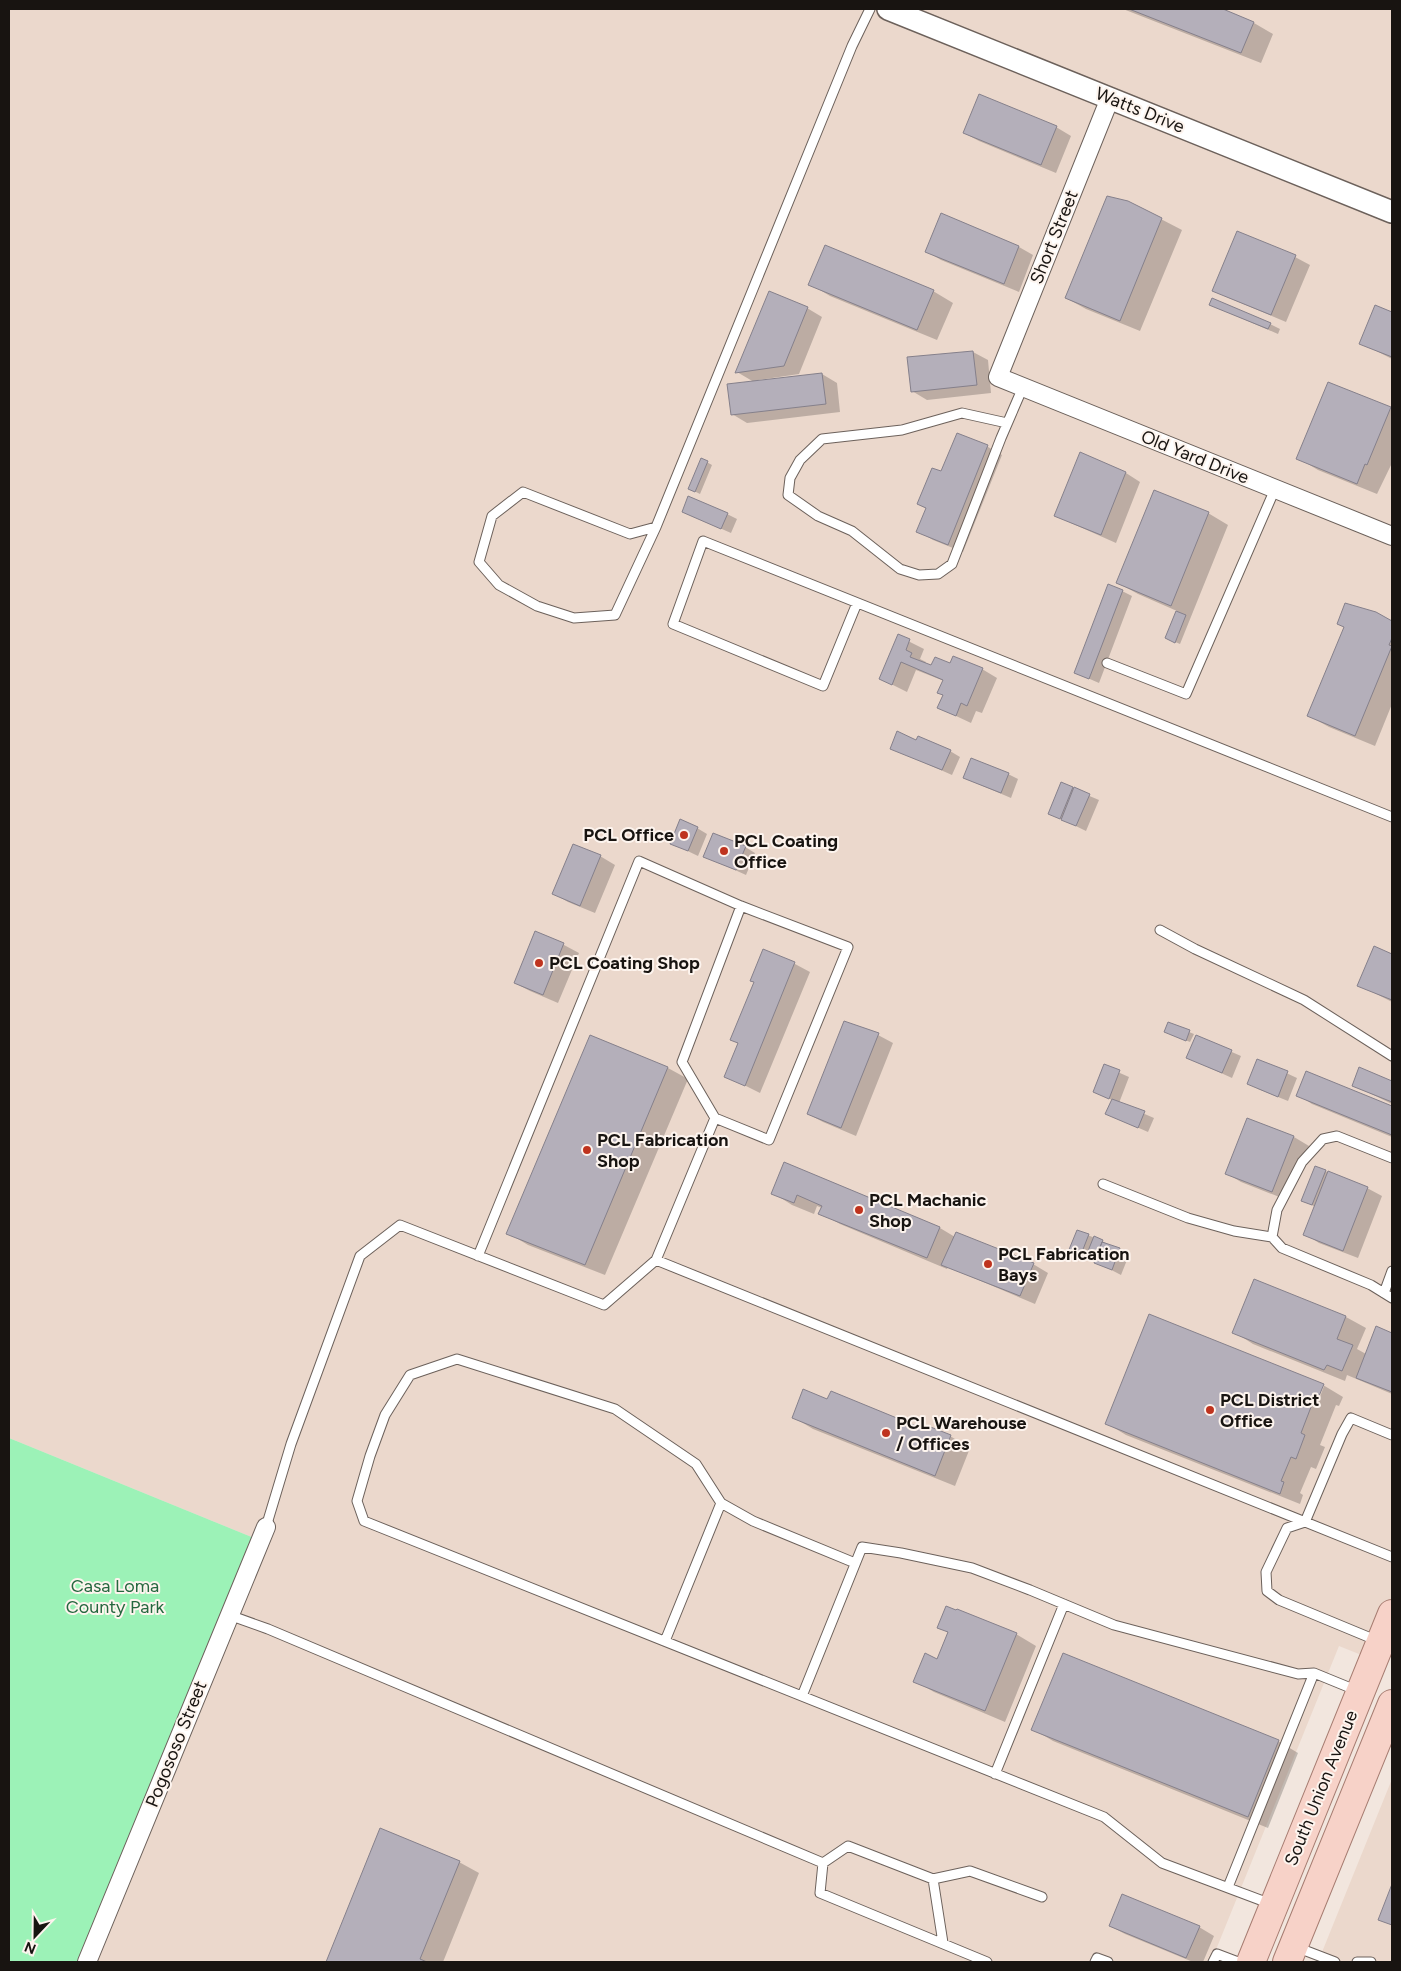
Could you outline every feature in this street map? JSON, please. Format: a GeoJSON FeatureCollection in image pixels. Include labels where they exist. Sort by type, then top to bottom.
{"type":"FeatureCollection","features":[{"type":"Feature","properties":{"kind":"main road","name":"South Union Avenue"},"geometry":{"type":"LineString","coordinates":[[1251,1962],[1361,1692],[1387,1653],[1392,1614]]}},
{"type":"Feature","properties":{"kind":"main road"},"geometry":{"type":"LineString","coordinates":[[1382,1740],[1369,1733],[1370,1720],[1387,1653]]}},
{"type":"Feature","properties":{"kind":"main road","name":"South Union Avenue"},"geometry":{"type":"LineString","coordinates":[[1291,1954],[1382,1740],[1392,1704]]}},
{"type":"Feature","properties":{"kind":"main road"},"geometry":{"type":"LineString","coordinates":[[1291,1954],[1294,1900],[1331,1802],[1334,1758]]}},
{"type":"Feature","properties":{"kind":"street","name":"Watts Drive"},"geometry":{"type":"LineString","coordinates":[[888,9],[1392,212]]}},
{"type":"Feature","properties":{"kind":"street","name":"Short Street"},"geometry":{"type":"LineString","coordinates":[[998,377],[1110,98]]}},
{"type":"Feature","properties":{"kind":"street","name":"Old Yard Drive"},"geometry":{"type":"LineString","coordinates":[[998,377],[1392,536]]}},
{"type":"Feature","properties":{"kind":"street","name":"Pogososo Street"},"geometry":{"type":"LineString","coordinates":[[87,1962],[266,1527]]}},
{"type":"Feature","properties":{"kind":"lane"},"geometry":{"type":"LineString","coordinates":[[656,527],[630,534],[523,492],[492,516],[479,562],[499,585],[536,606],[574,618],[615,615],[656,527],[849,55],[870,9]]}},
{"type":"Feature","properties":{"kind":"lane"},"geometry":{"type":"LineString","coordinates":[[1007,423],[962,414],[902,430],[822,439],[800,460],[790,478],[788,495],[818,516],[852,531],[900,569],[919,575],[938,574],[952,564],[1023,387]]}},
{"type":"Feature","properties":{"kind":"lane"},"geometry":{"type":"LineString","coordinates":[[1107,663],[1186,694],[1275,489]]}},
{"type":"Feature","properties":{"kind":"lane"},"geometry":{"type":"LineString","coordinates":[[857,603],[823,686],[673,624],[703,541],[1392,817]]}},
{"type":"Feature","properties":{"kind":"lane"},"geometry":{"type":"LineString","coordinates":[[478,1256],[639,861],[740,906],[848,947],[769,1140],[715,1118],[682,1062],[740,906]]}},
{"type":"Feature","properties":{"kind":"lane"},"geometry":{"type":"LineString","coordinates":[[1160,930],[1195,949],[1304,1000],[1392,1056]]}},
{"type":"Feature","properties":{"kind":"lane"},"geometry":{"type":"LineString","coordinates":[[266,1527],[291,1444],[360,1256],[400,1226],[604,1304],[656,1260],[715,1118]]}},
{"type":"Feature","properties":{"kind":"lane"},"geometry":{"type":"LineString","coordinates":[[1272,1237],[1277,1210],[1302,1162],[1323,1139],[1337,1136],[1392,1158]]}},
{"type":"Feature","properties":{"kind":"lane"},"geometry":{"type":"LineString","coordinates":[[1103,1184],[1188,1218],[1234,1230],[1272,1237],[1282,1248],[1371,1285],[1392,1298]]}},
{"type":"Feature","properties":{"kind":"lane"},"geometry":{"type":"LineString","coordinates":[[656,1260],[1392,1557]]}},
{"type":"Feature","properties":{"kind":"lane"},"geometry":{"type":"LineString","coordinates":[[1384,1293],[1392,1271]]}},
{"type":"Feature","properties":{"kind":"lane"},"geometry":{"type":"LineString","coordinates":[[855,1563],[753,1521],[722,1502],[696,1464],[616,1409],[457,1359],[410,1375],[385,1415],[370,1456],[357,1501],[364,1521],[1104,1817],[1162,1862],[1274,1905]]}},
{"type":"Feature","properties":{"kind":"lane"},"geometry":{"type":"LineString","coordinates":[[1387,1653],[1279,1600],[1267,1591],[1266,1572],[1287,1528],[1305,1522],[1342,1434],[1351,1418],[1392,1435]]}},
{"type":"Feature","properties":{"kind":"lane"},"geometry":{"type":"LineString","coordinates":[[665,1641],[722,1502]]}},
{"type":"Feature","properties":{"kind":"lane"},"geometry":{"type":"LineString","coordinates":[[802,1696],[862,1547],[972,1568],[1114,1625],[1298,1674],[1314,1674],[1361,1692]]}},
{"type":"Feature","properties":{"kind":"lane"},"geometry":{"type":"LineString","coordinates":[[995,1774],[1064,1604]]}},
{"type":"Feature","properties":{"kind":"lane"},"geometry":{"type":"LineString","coordinates":[[229,1614],[822,1863]]}},
{"type":"Feature","properties":{"kind":"lane"},"geometry":{"type":"LineString","coordinates":[[1228,1887],[1314,1674]]}},
{"type":"Feature","properties":{"kind":"lane"},"geometry":{"type":"LineString","coordinates":[[822,1863],[848,1846],[933,1879],[970,1871],[1042,1898]]}},
{"type":"Feature","properties":{"kind":"lane"},"geometry":{"type":"LineString","coordinates":[[822,1863],[820,1893],[987,1962]]}},
{"type":"Feature","properties":{"kind":"lane"},"geometry":{"type":"LineString","coordinates":[[933,1879],[943,1943]]}},
{"type":"Feature","properties":{"kind":"lane"},"geometry":{"type":"LineString","coordinates":[[1213,1962],[1216,1954],[1238,1962]]}},
{"type":"Feature","properties":{"kind":"lane"},"geometry":{"type":"LineString","coordinates":[[1291,1954],[1335,1962]]}},
{"type":"Feature","properties":{"kind":"lane"},"geometry":{"type":"LineString","coordinates":[[1095,1962],[1097,1958],[1108,1962]]}},
{"type":"Feature","properties":{"kind":"lane"},"geometry":{"type":"LineString","coordinates":[[1357,1962],[1371,1962]]}},
{"type":"Feature","properties":{"kind":"shaded area"},"geometry":{"type":"Polygon","coordinates":[[[9,9],[1392,9],[1392,1615],[1374,1660],[1339,1646],[1211,1962],[83,1962],[254,1538],[9,1438],[9,9]]]}},
{"type":"Feature","properties":{"kind":"shaded area"},"geometry":{"type":"Polygon","coordinates":[[[1392,1779],[1392,1962],[1318,1962],[1392,1779]]]}},
{"type":"Feature","properties":{"kind":"green space","name":"Casa Loma County Park"},"geometry":{"type":"Polygon","coordinates":[[[9,1438],[254,1538],[83,1962],[9,1962],[9,1438]]]}},
{"type":"Feature","properties":{"kind":"building"},"geometry":{"type":"Polygon","coordinates":[[[1129,9],[1223,9],[1254,22],[1241,53],[1129,9]]]}},
{"type":"Feature","properties":{"kind":"building"},"geometry":{"type":"Polygon","coordinates":[[[979,94],[1057,126],[1041,165],[963,133],[979,94]]]}},
{"type":"Feature","properties":{"kind":"building"},"geometry":{"type":"Polygon","coordinates":[[[1107,196],[1128,201],[1162,218],[1120,321],[1065,298],[1107,196]]]}},
{"type":"Feature","properties":{"kind":"building"},"geometry":{"type":"Polygon","coordinates":[[[941,213],[1019,246],[1004,284],[925,252],[941,213]]]}},
{"type":"Feature","properties":{"kind":"building"},"geometry":{"type":"Polygon","coordinates":[[[1237,231],[1296,255],[1271,315],[1212,291],[1237,231]]]}},
{"type":"Feature","properties":{"kind":"building"},"geometry":{"type":"Polygon","coordinates":[[[825,245],[934,290],[917,330],[808,285],[825,245]]]}},
{"type":"Feature","properties":{"kind":"building"},"geometry":{"type":"Polygon","coordinates":[[[769,291],[808,307],[784,366],[735,373],[769,291]]]}},
{"type":"Feature","properties":{"kind":"building"},"geometry":{"type":"Polygon","coordinates":[[[1212,298],[1271,323],[1268,329],[1209,305],[1212,298]]]}},
{"type":"Feature","properties":{"kind":"building"},"geometry":{"type":"Polygon","coordinates":[[[1375,305],[1392,312],[1392,357],[1359,344],[1375,305]]]}},
{"type":"Feature","properties":{"kind":"building"},"geometry":{"type":"Polygon","coordinates":[[[973,351],[977,385],[911,392],[907,357],[973,351]]]}},
{"type":"Feature","properties":{"kind":"building"},"geometry":{"type":"Polygon","coordinates":[[[822,373],[826,404],[731,415],[727,384],[822,373]]]}},
{"type":"Feature","properties":{"kind":"building"},"geometry":{"type":"Polygon","coordinates":[[[1328,382],[1391,407],[1357,484],[1296,459],[1328,382]]]}},
{"type":"Feature","properties":{"kind":"building"},"geometry":{"type":"Polygon","coordinates":[[[957,433],[988,445],[948,545],[916,532],[926,508],[917,504],[932,468],[941,471],[957,433]]]}},
{"type":"Feature","properties":{"kind":"building"},"geometry":{"type":"Polygon","coordinates":[[[1080,452],[1126,472],[1101,535],[1054,516],[1080,452]]]}},
{"type":"Feature","properties":{"kind":"building"},"geometry":{"type":"Polygon","coordinates":[[[701,458],[708,461],[695,492],[688,489],[701,458]]]}},
{"type":"Feature","properties":{"kind":"building"},"geometry":{"type":"Polygon","coordinates":[[[1154,490],[1209,512],[1171,606],[1116,583],[1154,490]]]}},
{"type":"Feature","properties":{"kind":"building"},"geometry":{"type":"Polygon","coordinates":[[[688,496],[728,513],[721,529],[682,512],[688,496]]]}},
{"type":"Feature","properties":{"kind":"building"},"geometry":{"type":"Polygon","coordinates":[[[1108,584],[1123,590],[1089,679],[1074,673],[1108,584]]]}},
{"type":"Feature","properties":{"kind":"building"},"geometry":{"type":"Polygon","coordinates":[[[1345,603],[1376,612],[1392,621],[1392,638],[1389,645],[1392,646],[1355,736],[1307,716],[1344,627],[1337,624],[1345,603]]]}},
{"type":"Feature","properties":{"kind":"building"},"geometry":{"type":"Polygon","coordinates":[[[1176,611],[1186,615],[1175,643],[1165,638],[1176,611]]]}},
{"type":"Feature","properties":{"kind":"building"},"geometry":{"type":"Polygon","coordinates":[[[898,634],[910,639],[906,650],[912,653],[910,657],[931,665],[935,657],[950,663],[953,656],[983,668],[967,706],[961,703],[956,716],[937,708],[943,695],[937,693],[943,680],[901,662],[892,685],[879,679],[898,634]]]}},
{"type":"Feature","properties":{"kind":"building"},"geometry":{"type":"Polygon","coordinates":[[[897,731],[916,740],[918,736],[951,750],[942,770],[890,749],[897,731]]]}},
{"type":"Feature","properties":{"kind":"building"},"geometry":{"type":"Polygon","coordinates":[[[971,758],[1009,773],[1001,793],[963,778],[971,758]]]}},
{"type":"Feature","properties":{"kind":"building"},"geometry":{"type":"Polygon","coordinates":[[[1061,782],[1073,787],[1060,819],[1048,814],[1061,782]]]}},
{"type":"Feature","properties":{"kind":"building"},"geometry":{"type":"Polygon","coordinates":[[[1074,787],[1090,794],[1076,826],[1061,820],[1074,787]]]}},
{"type":"Feature","properties":{"kind":"building","name":"PCL Office"},"geometry":{"type":"Polygon","coordinates":[[[680,819],[698,827],[688,851],[670,844],[680,819]]]}},
{"type":"Feature","properties":{"kind":"building","name":"PCL Coating Office"},"geometry":{"type":"Polygon","coordinates":[[[713,833],[746,846],[736,870],[703,857],[713,833]]]}},
{"type":"Feature","properties":{"kind":"building","name":"PCL Coating Shop"},"geometry":{"type":"Polygon","coordinates":[[[573,844],[601,855],[580,906],[552,894],[573,844]]]}},
{"type":"Feature","properties":{"kind":"building","name":"PCL Coating Shop"},"geometry":{"type":"Polygon","coordinates":[[[535,931],[564,943],[543,995],[514,983],[535,931]]]}},
{"type":"Feature","properties":{"kind":"building"},"geometry":{"type":"Polygon","coordinates":[[[1374,946],[1392,954],[1392,1000],[1357,986],[1374,946]]]}},
{"type":"Feature","properties":{"kind":"building","name":"PCL Fabrication Shop"},"geometry":{"type":"Polygon","coordinates":[[[763,949],[795,962],[745,1086],[724,1077],[738,1043],[730,1040],[754,982],[750,981],[763,949]]]}},
{"type":"Feature","properties":{"kind":"building"},"geometry":{"type":"Polygon","coordinates":[[[844,1021],[879,1033],[841,1128],[807,1114],[844,1021]]]}},
{"type":"Feature","properties":{"kind":"building"},"geometry":{"type":"Polygon","coordinates":[[[1168,1022],[1190,1030],[1186,1041],[1164,1032],[1168,1022]]]}},
{"type":"Feature","properties":{"kind":"building","name":"PCL Fabrication Shop"},"geometry":{"type":"Polygon","coordinates":[[[590,1035],[668,1067],[585,1265],[506,1234],[590,1035]]]}},
{"type":"Feature","properties":{"kind":"building"},"geometry":{"type":"Polygon","coordinates":[[[1196,1035],[1232,1050],[1222,1073],[1186,1058],[1196,1035]]]}},
{"type":"Feature","properties":{"kind":"building"},"geometry":{"type":"Polygon","coordinates":[[[1257,1059],[1288,1071],[1278,1097],[1247,1084],[1257,1059]]]}},
{"type":"Feature","properties":{"kind":"building"},"geometry":{"type":"Polygon","coordinates":[[[1104,1064],[1120,1070],[1109,1099],[1093,1092],[1104,1064]]]}},
{"type":"Feature","properties":{"kind":"building"},"geometry":{"type":"Polygon","coordinates":[[[1359,1067],[1392,1081],[1392,1102],[1352,1086],[1359,1067]]]}},
{"type":"Feature","properties":{"kind":"building"},"geometry":{"type":"Polygon","coordinates":[[[1306,1071],[1392,1106],[1392,1135],[1296,1096],[1306,1071]]]}},
{"type":"Feature","properties":{"kind":"building"},"geometry":{"type":"Polygon","coordinates":[[[1112,1099],[1145,1111],[1138,1128],[1105,1114],[1112,1099]]]}},
{"type":"Feature","properties":{"kind":"building"},"geometry":{"type":"Polygon","coordinates":[[[1247,1118],[1294,1136],[1272,1192],[1225,1174],[1247,1118]]]}},
{"type":"Feature","properties":{"kind":"building","name":"PCL Machanic Shop"},"geometry":{"type":"Polygon","coordinates":[[[784,1162],[940,1227],[927,1258],[818,1214],[822,1206],[797,1195],[794,1203],[771,1194],[784,1162]]]}},
{"type":"Feature","properties":{"kind":"building"},"geometry":{"type":"Polygon","coordinates":[[[1315,1166],[1326,1170],[1312,1205],[1301,1201],[1315,1166]]]}},
{"type":"Feature","properties":{"kind":"building"},"geometry":{"type":"Polygon","coordinates":[[[1328,1171],[1368,1187],[1343,1251],[1303,1235],[1328,1171]]]}},
{"type":"Feature","properties":{"kind":"building"},"geometry":{"type":"Polygon","coordinates":[[[1077,1230],[1089,1234],[1080,1257],[1068,1252],[1077,1230]]]}},
{"type":"Feature","properties":{"kind":"building","name":"PCL Fabrication Bays"},"geometry":{"type":"Polygon","coordinates":[[[956,1232],[1034,1263],[1020,1296],[941,1265],[956,1232]]]}},
{"type":"Feature","properties":{"kind":"building"},"geometry":{"type":"Polygon","coordinates":[[[1094,1236],[1103,1240],[1095,1259],[1086,1256],[1094,1236]]]}},
{"type":"Feature","properties":{"kind":"building"},"geometry":{"type":"Polygon","coordinates":[[[1102,1242],[1120,1248],[1112,1270],[1094,1263],[1102,1242]]]}},
{"type":"Feature","properties":{"kind":"building"},"geometry":{"type":"Polygon","coordinates":[[[1254,1279],[1346,1316],[1337,1339],[1353,1345],[1342,1371],[1327,1365],[1324,1370],[1232,1333],[1254,1279]]]}},
{"type":"Feature","properties":{"kind":"building","name":"PCL District Office"},"geometry":{"type":"Polygon","coordinates":[[[1149,1314],[1324,1384],[1319,1396],[1316,1394],[1301,1433],[1305,1435],[1296,1459],[1291,1457],[1281,1481],[1284,1482],[1280,1494],[1105,1424],[1149,1314]]]}},
{"type":"Feature","properties":{"kind":"building"},"geometry":{"type":"Polygon","coordinates":[[[1376,1326],[1392,1333],[1392,1392],[1356,1378],[1376,1326]]]}},
{"type":"Feature","properties":{"kind":"building","name":"PCL Warehouse / Offices"},"geometry":{"type":"Polygon","coordinates":[[[803,1389],[827,1399],[831,1391],[926,1430],[928,1426],[951,1435],[935,1476],[792,1418],[803,1389]]]}},
{"type":"Feature","properties":{"kind":"building"},"geometry":{"type":"Polygon","coordinates":[[[946,1606],[1017,1633],[985,1711],[913,1682],[925,1653],[937,1659],[948,1632],[937,1628],[946,1606]]]}},
{"type":"Feature","properties":{"kind":"building"},"geometry":{"type":"Polygon","coordinates":[[[1063,1653],[1279,1740],[1248,1817],[1031,1730],[1063,1653]]]}},
{"type":"Feature","properties":{"kind":"building"},"geometry":{"type":"Polygon","coordinates":[[[380,1828],[460,1861],[420,1959],[427,1962],[326,1962],[380,1828]]]}},
{"type":"Feature","properties":{"kind":"building"},"geometry":{"type":"Polygon","coordinates":[[[1392,1884],[1392,1925],[1378,1920],[1392,1884]]]}},
{"type":"Feature","properties":{"kind":"building"},"geometry":{"type":"Polygon","coordinates":[[[1122,1894],[1200,1926],[1186,1958],[1109,1926],[1122,1894]]]}},
{"type":"Feature","properties":{"kind":"place","name":"PCL Office"},"geometry":{"type":"Point","coordinates":[684,835]}},
{"type":"Feature","properties":{"kind":"place","name":"PCL Coating Office"},"geometry":{"type":"Point","coordinates":[724,851]}},
{"type":"Feature","properties":{"kind":"place","name":"PCL Coating Shop"},"geometry":{"type":"Point","coordinates":[539,963]}},
{"type":"Feature","properties":{"kind":"place","name":"PCL Fabrication Shop"},"geometry":{"type":"Point","coordinates":[587,1150]}},
{"type":"Feature","properties":{"kind":"place","name":"PCL Machanic Shop"},"geometry":{"type":"Point","coordinates":[859,1210]}},
{"type":"Feature","properties":{"kind":"place","name":"PCL Fabrication Bays"},"geometry":{"type":"Point","coordinates":[988,1264]}},
{"type":"Feature","properties":{"kind":"place","name":"PCL District Office"},"geometry":{"type":"Point","coordinates":[1210,1410]}},
{"type":"Feature","properties":{"kind":"place","name":"PCL Warehouse / Offices"},"geometry":{"type":"Point","coordinates":[886,1433]}}]}
